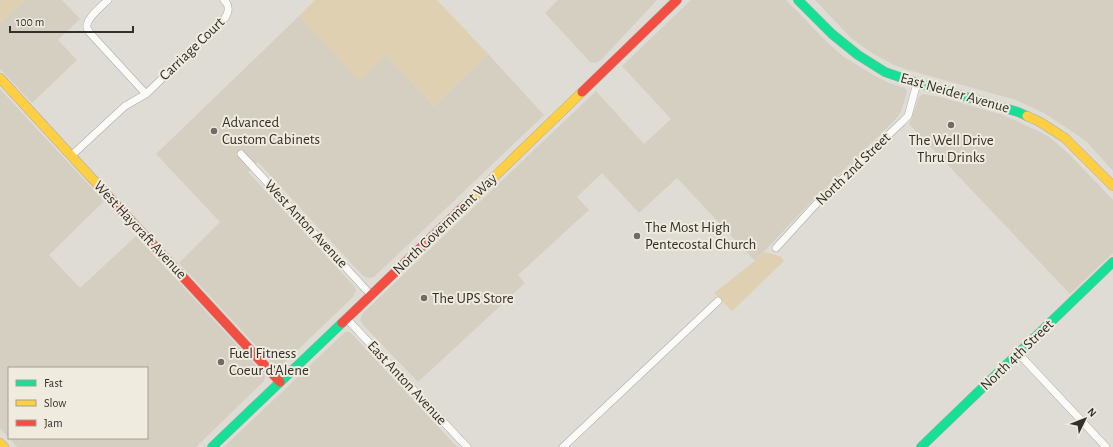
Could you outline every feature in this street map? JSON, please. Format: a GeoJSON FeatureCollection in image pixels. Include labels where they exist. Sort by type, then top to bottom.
{"type":"FeatureCollection","features":[{"type":"Feature","properties":{"kind":"main road","name":"North Government Way"},"geometry":{"type":"LineString","coordinates":[[212,447],[677,0]]}},
{"type":"Feature","properties":{"kind":"main road","name":"East Neider Avenue"},"geometry":{"type":"LineString","coordinates":[[798,0],[832,34],[858,55],[885,72],[917,83],[1018,112],[1040,122],[1065,138],[1113,186]]}},
{"type":"Feature","properties":{"kind":"main road","name":"West Haycraft Avenue"},"geometry":{"type":"LineString","coordinates":[[0,78],[130,221],[280,382]]}},
{"type":"Feature","properties":{"kind":"main road","name":"North 4th Street"},"geometry":{"type":"LineString","coordinates":[[921,447],[1113,262]]}},
{"type":"Feature","properties":{"kind":"main road"},"geometry":{"type":"LineString","coordinates":[[0,443],[4,447]]}},
{"type":"Feature","properties":{"kind":"street","name":"Carriage Court"},"geometry":{"type":"LineString","coordinates":[[108,0],[87,23],[87,28],[90,34],[146,94]]}},
{"type":"Feature","properties":{"kind":"street","name":"Carriage Court"},"geometry":{"type":"LineString","coordinates":[[71,156],[125,106],[146,94],[225,18],[228,12],[228,7],[224,0]]}},
{"type":"Feature","properties":{"kind":"street","name":"North 2nd Street"},"geometry":{"type":"LineString","coordinates":[[776,248],[818,202],[908,116],[917,83]]}},
{"type":"Feature","properties":{"kind":"street","name":"West Anton Avenue"},"geometry":{"type":"LineString","coordinates":[[241,154],[371,295]]}},
{"type":"Feature","properties":{"kind":"street"},"geometry":{"type":"LineString","coordinates":[[563,447],[718,301]]}},
{"type":"Feature","properties":{"kind":"street","name":"East Anton Avenue"},"geometry":{"type":"LineString","coordinates":[[346,318],[467,447]]}},
{"type":"Feature","properties":{"kind":"street"},"geometry":{"type":"LineString","coordinates":[[1019,354],[1106,447]]}},
{"type":"Feature","properties":{"kind":"shaded area"},"geometry":{"type":"Polygon","coordinates":[[[0,0],[25,0],[0,23],[0,0]]]}},
{"type":"Feature","properties":{"kind":"shaded area"},"geometry":{"type":"Polygon","coordinates":[[[25,0],[62,0],[80,19],[58,40],[77,60],[32,103],[0,69],[0,23],[25,0]]]}},
{"type":"Feature","properties":{"kind":"shaded area"},"geometry":{"type":"Polygon","coordinates":[[[315,0],[437,0],[488,54],[434,106],[386,55],[359,81],[299,16],[315,0]]]}},
{"type":"Feature","properties":{"kind":"shaded area"},"geometry":{"type":"Polygon","coordinates":[[[558,0],[657,0],[602,59],[594,63],[590,62],[545,13],[558,0]]]}},
{"type":"Feature","properties":{"kind":"shaded area"},"geometry":{"type":"Polygon","coordinates":[[[691,0],[786,0],[829,44],[844,57],[875,76],[889,83],[905,88],[907,92],[901,112],[894,121],[814,199],[755,261],[677,178],[639,213],[602,173],[577,197],[589,210],[518,275],[525,283],[418,382],[363,325],[360,320],[363,313],[596,91],[644,144],[671,119],[622,66],[691,0]]]}},
{"type":"Feature","properties":{"kind":"shaded area"},"geometry":{"type":"Polygon","coordinates":[[[815,0],[1113,0],[1113,171],[1086,141],[1044,113],[1016,100],[908,70],[892,64],[872,53],[851,38],[815,0]]]}},
{"type":"Feature","properties":{"kind":"shaded area"},"geometry":{"type":"Polygon","coordinates":[[[299,16],[359,80],[386,55],[434,106],[488,54],[544,115],[374,277],[370,278],[361,274],[258,162],[248,172],[355,287],[356,290],[353,297],[283,364],[278,367],[273,364],[179,263],[220,222],[156,154],[299,16]]]}},
{"type":"Feature","properties":{"kind":"shaded area"},"geometry":{"type":"Polygon","coordinates":[[[0,89],[104,201],[49,255],[80,288],[136,236],[265,376],[264,381],[196,447],[17,447],[10,439],[148,439],[148,367],[8,367],[8,437],[0,428],[0,89]]]}},
{"type":"Feature","properties":{"kind":"shaded area"},"geometry":{"type":"Polygon","coordinates":[[[923,94],[940,97],[1003,115],[1048,136],[1069,154],[1113,200],[1113,253],[1070,294],[909,124],[919,97],[923,94]]]}},
{"type":"Feature","properties":{"kind":"shaded area"},"geometry":{"type":"Polygon","coordinates":[[[764,252],[780,256],[784,261],[732,311],[714,293],[755,261],[764,252]]]}},
{"type":"Feature","properties":{"kind":"shaded area"},"geometry":{"type":"Polygon","coordinates":[[[345,332],[352,334],[457,447],[224,447],[345,332]]]}},
{"type":"Feature","properties":{"kind":"traffic: fast"},"geometry":{"type":"LineString","coordinates":[[798,0],[832,34],[858,55],[885,72],[1027,116]]}},
{"type":"Feature","properties":{"kind":"traffic: fast"},"geometry":{"type":"LineString","coordinates":[[921,447],[1113,262]]}},
{"type":"Feature","properties":{"kind":"traffic: fast"},"geometry":{"type":"LineString","coordinates":[[212,447],[342,323]]}},
{"type":"Feature","properties":{"kind":"traffic: slow"},"geometry":{"type":"LineString","coordinates":[[0,78],[110,198]]}},
{"type":"Feature","properties":{"kind":"traffic: slow"},"geometry":{"type":"LineString","coordinates":[[463,207],[582,92]]}},
{"type":"Feature","properties":{"kind":"traffic: slow"},"geometry":{"type":"LineString","coordinates":[[1027,116],[1040,122],[1065,138],[1113,186]]}},
{"type":"Feature","properties":{"kind":"traffic: slow"},"geometry":{"type":"LineString","coordinates":[[0,443],[4,447]]}},
{"type":"Feature","properties":{"kind":"traffic: jam"},"geometry":{"type":"LineString","coordinates":[[582,92],[677,0]]}},
{"type":"Feature","properties":{"kind":"traffic: jam"},"geometry":{"type":"LineString","coordinates":[[110,198],[280,382]]}},
{"type":"Feature","properties":{"kind":"traffic: jam"},"geometry":{"type":"LineString","coordinates":[[342,323],[463,207]]}},
{"type":"Feature","properties":{"kind":"place","name":"The Well Drive Thru Drinks"},"geometry":{"type":"Point","coordinates":[951,125]}},
{"type":"Feature","properties":{"kind":"place","name":"Advanced Custom Cabinets"},"geometry":{"type":"Point","coordinates":[214,131]}},
{"type":"Feature","properties":{"kind":"place","name":"The Most High Pentecostal Church"},"geometry":{"type":"Point","coordinates":[637,236]}},
{"type":"Feature","properties":{"kind":"place","name":"The UPS Store"},"geometry":{"type":"Point","coordinates":[424,298]}},
{"type":"Feature","properties":{"kind":"place","name":"Fuel Fitness Coeur d'Alene"},"geometry":{"type":"Point","coordinates":[221,362]}}]}
